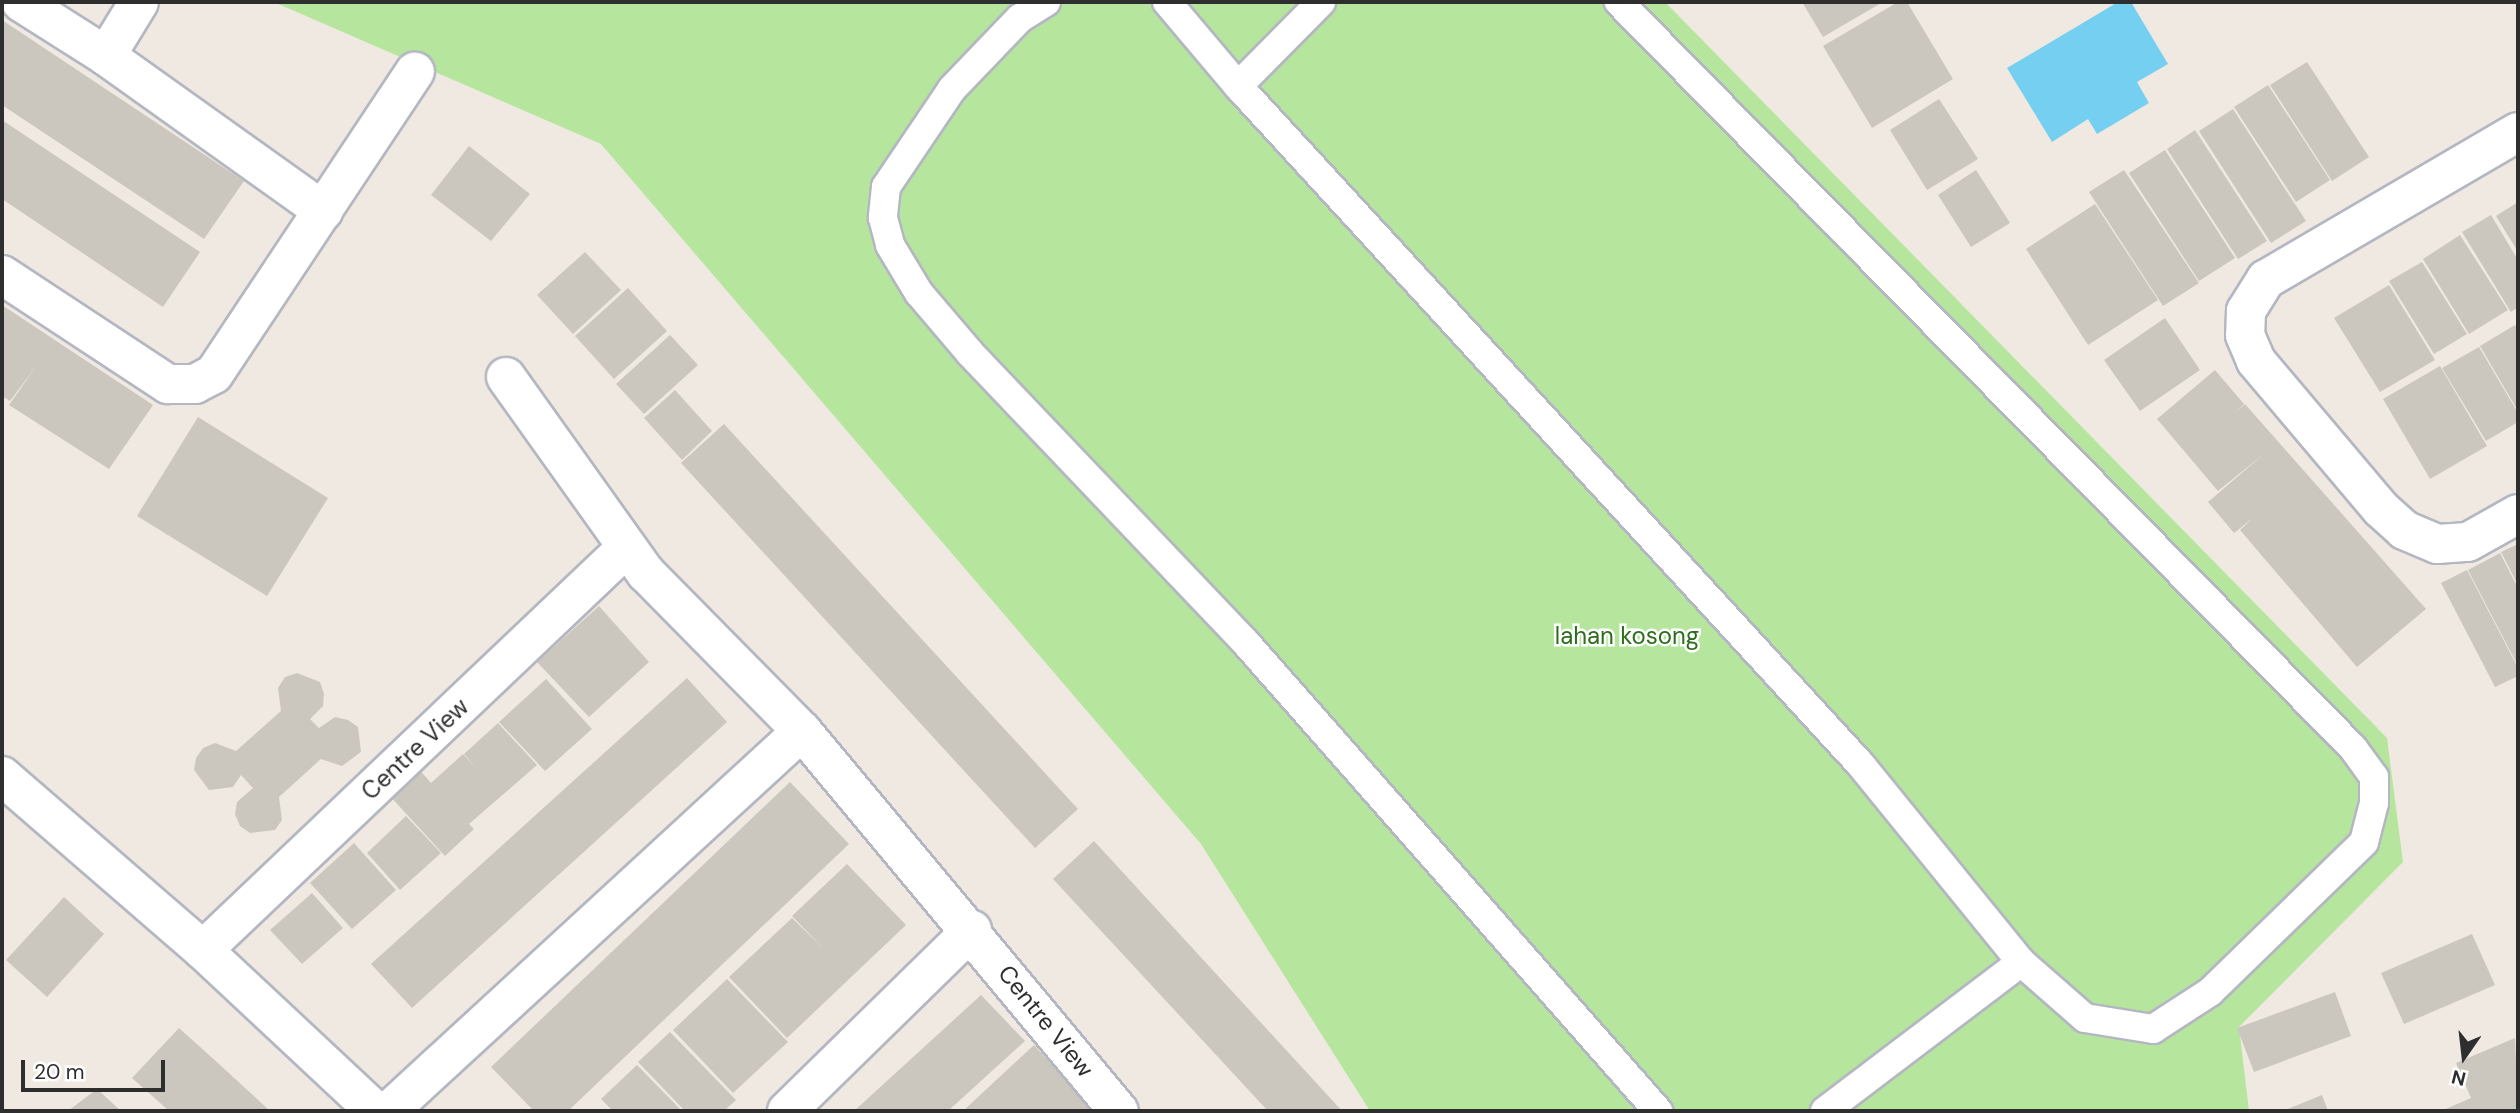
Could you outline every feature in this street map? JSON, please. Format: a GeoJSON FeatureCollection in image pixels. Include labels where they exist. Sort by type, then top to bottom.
{"type":"FeatureCollection","features":[{"type":"Feature","properties":{"kind":"street"},"geometry":{"type":"LineString","coordinates":[[21,2],[106,55],[323,211]]}},
{"type":"Feature","properties":{"kind":"street"},"geometry":{"type":"LineString","coordinates":[[106,55],[139,2]]}},
{"type":"Feature","properties":{"kind":"street"},"geometry":{"type":"LineString","coordinates":[[2,275],[168,384],[195,384],[214,374],[415,72]]}},
{"type":"Feature","properties":{"kind":"street"},"geometry":{"type":"LineString","coordinates":[[2518,132],[2266,279],[2246,311],[2245,335],[2256,361],[2381,509],[2404,530],[2437,544],[2468,542],[2518,514]]}},
{"type":"Feature","properties":{"kind":"street","name":"Centre View"},"geometry":{"type":"LineString","coordinates":[[506,377],[626,548],[802,731],[972,930],[1119,1111]]}},
{"type":"Feature","properties":{"kind":"street","name":"Centre View"},"geometry":{"type":"LineString","coordinates":[[203,950],[626,548]]}},
{"type":"Feature","properties":{"kind":"street"},"geometry":{"type":"LineString","coordinates":[[389,1111],[802,731]]}},
{"type":"Feature","properties":{"kind":"street"},"geometry":{"type":"LineString","coordinates":[[2,775],[203,950],[375,1111]]}},
{"type":"Feature","properties":{"kind":"street"},"geometry":{"type":"LineString","coordinates":[[787,1111],[972,930]]}},
{"type":"Feature","properties":{"kind":"lane"},"geometry":{"type":"LineString","coordinates":[[1046,2],[1020,18],[952,89],[886,187],[883,218],[890,245],[919,293],[970,353],[1246,643],[1658,1111]]}},
{"type":"Feature","properties":{"kind":"lane"},"geometry":{"type":"LineString","coordinates":[[1167,2],[1238,86],[1861,765],[2021,962],[2085,1018],[2153,1029],[2210,992],[2364,842],[2374,803],[2374,777],[2353,748],[1619,2]]}},
{"type":"Feature","properties":{"kind":"lane"},"geometry":{"type":"LineString","coordinates":[[1238,86],[1321,2]]}},
{"type":"Feature","properties":{"kind":"lane"},"geometry":{"type":"LineString","coordinates":[[1825,1111],[2021,962]]}},
{"type":"Feature","properties":{"kind":"green space","name":"lahan kosong"},"geometry":{"type":"Polygon","coordinates":[[[1665,2],[2387,738],[2403,862],[2239,1027],[2249,1111],[1370,1111],[1201,844],[601,144],[276,3],[1665,2]]]}},
{"type":"Feature","properties":{"kind":"water"},"geometry":{"type":"Polygon","coordinates":[[[2118,2],[2131,2],[2168,64],[2137,82],[2149,103],[2097,134],[2088,119],[2052,142],[2007,68],[2118,2]]]}},
{"type":"Feature","properties":{"kind":"building"},"geometry":{"type":"Polygon","coordinates":[[[1802,2],[1883,2],[1823,37],[1802,2]]]}},
{"type":"Feature","properties":{"kind":"building"},"geometry":{"type":"Polygon","coordinates":[[[1898,2],[1907,2],[1953,79],[1872,128],[1823,46],[1898,2]]]}},
{"type":"Feature","properties":{"kind":"building"},"geometry":{"type":"Polygon","coordinates":[[[2,20],[244,181],[204,239],[2,105],[2,20]]]}},
{"type":"Feature","properties":{"kind":"building"},"geometry":{"type":"Polygon","coordinates":[[[2307,62],[2369,157],[2332,181],[2270,85],[2307,62]]]}},
{"type":"Feature","properties":{"kind":"building"},"geometry":{"type":"Polygon","coordinates":[[[2268,85],[2330,180],[2296,202],[2234,107],[2268,85]]]}},
{"type":"Feature","properties":{"kind":"building"},"geometry":{"type":"Polygon","coordinates":[[[1939,99],[1978,159],[1927,190],[1890,130],[1939,99]]]}},
{"type":"Feature","properties":{"kind":"building"},"geometry":{"type":"Polygon","coordinates":[[[2233,109],[2306,221],[2271,243],[2199,131],[2233,109]]]}},
{"type":"Feature","properties":{"kind":"building"},"geometry":{"type":"Polygon","coordinates":[[[2,120],[200,252],[163,307],[2,199],[2,120]]]}},
{"type":"Feature","properties":{"kind":"building"},"geometry":{"type":"Polygon","coordinates":[[[2195,130],[2267,241],[2238,259],[2167,149],[2195,130]]]}},
{"type":"Feature","properties":{"kind":"building"},"geometry":{"type":"Polygon","coordinates":[[[469,146],[530,194],[491,241],[431,195],[469,146]]]}},
{"type":"Feature","properties":{"kind":"building"},"geometry":{"type":"Polygon","coordinates":[[[2165,150],[2235,258],[2199,281],[2129,173],[2165,150]]]}},
{"type":"Feature","properties":{"kind":"building"},"geometry":{"type":"Polygon","coordinates":[[[1976,170],[2010,223],[1971,247],[1938,195],[1976,170]]]}},
{"type":"Feature","properties":{"kind":"building"},"geometry":{"type":"Polygon","coordinates":[[[2124,170],[2199,283],[2163,306],[2089,192],[2124,170]]]}},
{"type":"Feature","properties":{"kind":"building"},"geometry":{"type":"Polygon","coordinates":[[[2518,202],[2518,252],[2496,216],[2518,202]]]}},
{"type":"Feature","properties":{"kind":"building"},"geometry":{"type":"Polygon","coordinates":[[[2095,204],[2158,300],[2088,345],[2026,249],[2095,204]]]}},
{"type":"Feature","properties":{"kind":"building"},"geometry":{"type":"Polygon","coordinates":[[[2491,215],[2518,260],[2518,307],[2511,312],[2462,232],[2491,215]]]}},
{"type":"Feature","properties":{"kind":"building"},"geometry":{"type":"Polygon","coordinates":[[[2460,235],[2508,310],[2469,334],[2423,259],[2460,235]]]}},
{"type":"Feature","properties":{"kind":"building"},"geometry":{"type":"Polygon","coordinates":[[[585,252],[621,290],[573,334],[537,295],[585,252]]]}},
{"type":"Feature","properties":{"kind":"building"},"geometry":{"type":"Polygon","coordinates":[[[2422,262],[2467,334],[2434,354],[2389,281],[2422,262]]]}},
{"type":"Feature","properties":{"kind":"building"},"geometry":{"type":"Polygon","coordinates":[[[2389,285],[2435,360],[2380,392],[2334,318],[2389,285]]]}},
{"type":"Feature","properties":{"kind":"building"},"geometry":{"type":"Polygon","coordinates":[[[628,288],[667,331],[614,379],[575,336],[628,288]]]}},
{"type":"Feature","properties":{"kind":"building"},"geometry":{"type":"Polygon","coordinates":[[[2,305],[153,405],[109,469],[9,405],[37,365],[10,401],[2,396],[2,305]]]}},
{"type":"Feature","properties":{"kind":"building"},"geometry":{"type":"Polygon","coordinates":[[[2165,318],[2200,370],[2140,411],[2104,360],[2165,318]]]}},
{"type":"Feature","properties":{"kind":"building"},"geometry":{"type":"Polygon","coordinates":[[[2515,325],[2518,330],[2518,411],[2480,346],[2515,325]]]}},
{"type":"Feature","properties":{"kind":"building"},"geometry":{"type":"Polygon","coordinates":[[[670,335],[698,365],[644,414],[616,384],[670,335]]]}},
{"type":"Feature","properties":{"kind":"building"},"geometry":{"type":"Polygon","coordinates":[[[2479,347],[2518,413],[2518,422],[2486,441],[2442,368],[2479,347]]]}},
{"type":"Feature","properties":{"kind":"building"},"geometry":{"type":"Polygon","coordinates":[[[2440,366],[2487,446],[2430,479],[2383,399],[2440,366]]]}},
{"type":"Feature","properties":{"kind":"building"},"geometry":{"type":"Polygon","coordinates":[[[2215,370],[2244,404],[2234,414],[2245,404],[2426,609],[2357,667],[2240,530],[2253,518],[2234,533],[2208,502],[2265,453],[2218,491],[2157,419],[2215,370]]]}},
{"type":"Feature","properties":{"kind":"building"},"geometry":{"type":"Polygon","coordinates":[[[675,390],[712,431],[682,460],[644,418],[675,390]]]}},
{"type":"Feature","properties":{"kind":"building"},"geometry":{"type":"Polygon","coordinates":[[[198,417],[328,498],[267,596],[137,516],[198,417]]]}},
{"type":"Feature","properties":{"kind":"building"},"geometry":{"type":"Polygon","coordinates":[[[724,424],[1078,809],[1035,848],[681,463],[724,424]]]}},
{"type":"Feature","properties":{"kind":"building"},"geometry":{"type":"Polygon","coordinates":[[[2518,544],[2518,585],[2501,552],[2518,544]]]}},
{"type":"Feature","properties":{"kind":"building"},"geometry":{"type":"Polygon","coordinates":[[[2500,553],[2518,588],[2518,666],[2468,570],[2500,553]]]}},
{"type":"Feature","properties":{"kind":"building"},"geometry":{"type":"Polygon","coordinates":[[[2467,570],[2518,668],[2518,676],[2495,687],[2441,583],[2467,570]]]}},
{"type":"Feature","properties":{"kind":"building"},"geometry":{"type":"Polygon","coordinates":[[[599,606],[649,662],[589,717],[537,662],[599,606]]]}},
{"type":"Feature","properties":{"kind":"building"},"geometry":{"type":"Polygon","coordinates":[[[297,673],[320,682],[324,694],[323,706],[310,719],[319,728],[335,717],[348,720],[358,727],[361,752],[342,766],[321,759],[279,797],[282,820],[275,830],[250,833],[240,826],[235,814],[237,802],[253,788],[241,775],[233,787],[209,790],[194,770],[196,758],[203,748],[215,743],[236,751],[281,711],[278,688],[285,677],[297,673]]]}},
{"type":"Feature","properties":{"kind":"building"},"geometry":{"type":"Polygon","coordinates":[[[687,678],[727,722],[412,1008],[371,964],[687,678]]]}},
{"type":"Feature","properties":{"kind":"building"},"geometry":{"type":"Polygon","coordinates":[[[546,679],[592,729],[545,771],[499,722],[546,679]]]}},
{"type":"Feature","properties":{"kind":"building"},"geometry":{"type":"Polygon","coordinates":[[[498,723],[537,765],[469,824],[474,829],[445,856],[388,794],[418,768],[431,783],[463,754],[477,769],[464,754],[498,723]]]}},
{"type":"Feature","properties":{"kind":"building"},"geometry":{"type":"Polygon","coordinates":[[[790,782],[849,844],[568,1111],[534,1111],[491,1067],[790,782]]]}},
{"type":"Feature","properties":{"kind":"building"},"geometry":{"type":"Polygon","coordinates":[[[406,816],[441,853],[400,890],[367,853],[406,816]]]}},
{"type":"Feature","properties":{"kind":"building"},"geometry":{"type":"Polygon","coordinates":[[[1094,841],[1342,1111],[1268,1111],[1053,879],[1094,841]]]}},
{"type":"Feature","properties":{"kind":"building"},"geometry":{"type":"Polygon","coordinates":[[[354,843],[396,890],[352,929],[310,883],[354,843]]]}},
{"type":"Feature","properties":{"kind":"building"},"geometry":{"type":"Polygon","coordinates":[[[847,864],[906,925],[787,1038],[729,977],[792,918],[823,948],[792,916],[847,864]]]}},
{"type":"Feature","properties":{"kind":"building"},"geometry":{"type":"Polygon","coordinates":[[[312,893],[343,928],[302,964],[270,930],[312,893]]]}},
{"type":"Feature","properties":{"kind":"building"},"geometry":{"type":"Polygon","coordinates":[[[64,897],[104,934],[47,997],[6,960],[64,897]]]}},
{"type":"Feature","properties":{"kind":"building"},"geometry":{"type":"Polygon","coordinates":[[[2472,934],[2495,985],[2404,1024],[2381,973],[2472,934]]]}},
{"type":"Feature","properties":{"kind":"building"},"geometry":{"type":"Polygon","coordinates":[[[727,979],[788,1042],[733,1093],[673,1030],[727,979]]]}},
{"type":"Feature","properties":{"kind":"building"},"geometry":{"type":"Polygon","coordinates":[[[2335,992],[2351,1036],[2254,1072],[2237,1028],[2335,992]]]}},
{"type":"Feature","properties":{"kind":"building"},"geometry":{"type":"Polygon","coordinates":[[[981,995],[1025,1041],[948,1111],[854,1111],[981,995]]]}},
{"type":"Feature","properties":{"kind":"building"},"geometry":{"type":"Polygon","coordinates":[[[179,1028],[270,1111],[169,1111],[132,1078],[179,1028]]]}},
{"type":"Feature","properties":{"kind":"building"},"geometry":{"type":"Polygon","coordinates":[[[670,1032],[736,1100],[724,1111],[685,1111],[638,1062],[670,1032]]]}},
{"type":"Feature","properties":{"kind":"building"},"geometry":{"type":"Polygon","coordinates":[[[2515,1038],[2518,1111],[2441,1111],[2471,1098],[2456,1063],[2515,1038]]]}},
{"type":"Feature","properties":{"kind":"building"},"geometry":{"type":"Polygon","coordinates":[[[1034,1045],[1091,1107],[1087,1111],[963,1111],[1034,1045]]]}},
{"type":"Feature","properties":{"kind":"building"},"geometry":{"type":"Polygon","coordinates":[[[637,1065],[682,1111],[613,1111],[601,1099],[637,1065]]]}},
{"type":"Feature","properties":{"kind":"building"},"geometry":{"type":"Polygon","coordinates":[[[97,1089],[121,1111],[68,1111],[97,1089]]]}},
{"type":"Feature","properties":{"kind":"building"},"geometry":{"type":"Polygon","coordinates":[[[2322,1095],[2328,1111],[2283,1111],[2322,1095]]]}}]}
